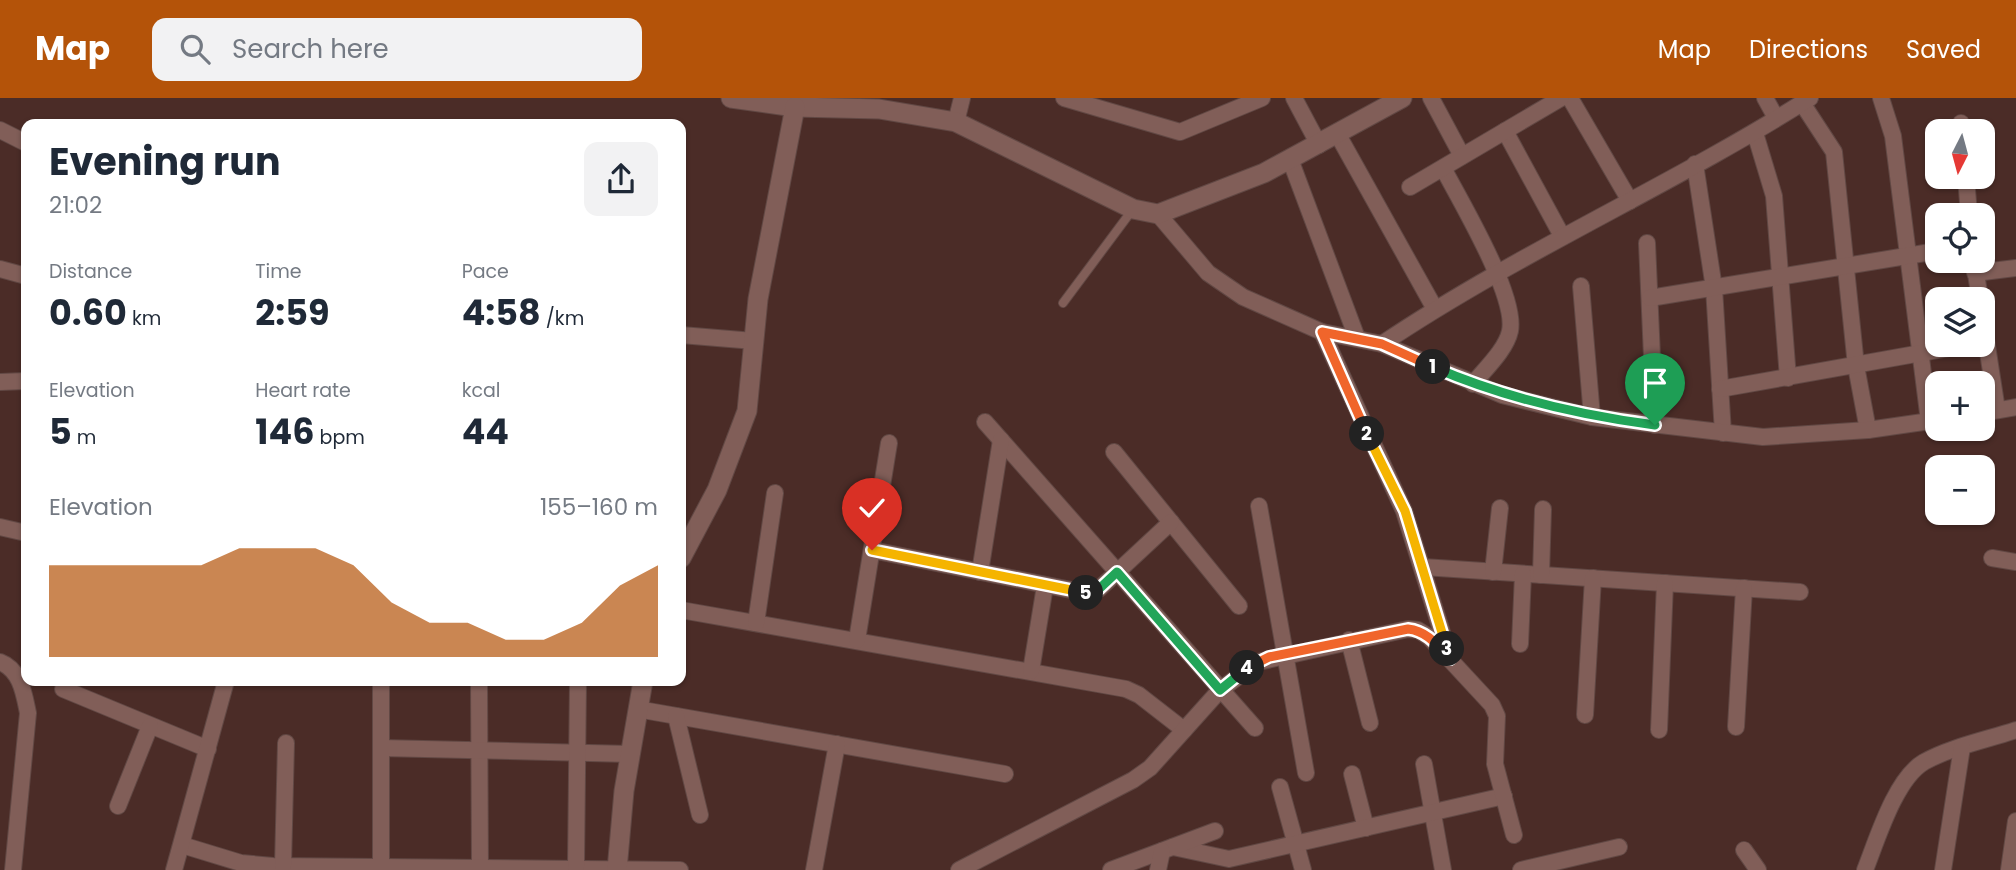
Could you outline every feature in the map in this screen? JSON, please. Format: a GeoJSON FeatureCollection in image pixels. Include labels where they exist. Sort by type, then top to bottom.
{"type":"FeatureCollection","features":[{"type":"Feature","properties":{"kind":"street"},"geometry":{"type":"LineString","coordinates":[[732,98],[795,107],[844,103],[956,122],[1133,209],[1158,214],[1264,173],[1402,98]]}},
{"type":"Feature","properties":{"kind":"street"},"geometry":{"type":"LineString","coordinates":[[956,122],[962,98]]}},
{"type":"Feature","properties":{"kind":"street"},"geometry":{"type":"LineString","coordinates":[[1064,98],[1180,132],[1262,98]]}},
{"type":"Feature","properties":{"kind":"street"},"geometry":{"type":"LineString","coordinates":[[1294,98],[1319,145]]}},
{"type":"Feature","properties":{"kind":"street"},"geometry":{"type":"LineString","coordinates":[[1431,98],[1462,156]]}},
{"type":"Feature","properties":{"kind":"street"},"geometry":{"type":"LineString","coordinates":[[1410,187],[1561,98]]}},
{"type":"Feature","properties":{"kind":"street"},"geometry":{"type":"LineString","coordinates":[[1570,98],[1630,201]]}},
{"type":"Feature","properties":{"kind":"street"},"geometry":{"type":"LineString","coordinates":[[1765,98],[1776,118]]}},
{"type":"Feature","properties":{"kind":"street"},"geometry":{"type":"LineString","coordinates":[[1881,98],[1894,136],[1925,375]]}},
{"type":"Feature","properties":{"kind":"street"},"geometry":{"type":"LineString","coordinates":[[1382,344],[1497,273],[1755,133],[1806,101],[1834,152],[1856,366],[1868,430]]}},
{"type":"Feature","properties":{"kind":"street"},"geometry":{"type":"LineString","coordinates":[[686,548],[716,489],[747,411],[764,268],[795,107]]}},
{"type":"Feature","properties":{"kind":"street"},"geometry":{"type":"LineString","coordinates":[[0,130],[21,140]]}},
{"type":"Feature","properties":{"kind":"street"},"geometry":{"type":"LineString","coordinates":[[1505,131],[1562,236]]}},
{"type":"Feature","properties":{"kind":"street"},"geometry":{"type":"LineString","coordinates":[[1755,133],[1774,196],[1788,378]]}},
{"type":"Feature","properties":{"kind":"street"},"geometry":{"type":"LineString","coordinates":[[1338,135],[1435,309]]}},
{"type":"Feature","properties":{"kind":"street"},"geometry":{"type":"LineString","coordinates":[[1290,159],[1357,338]]}},
{"type":"Feature","properties":{"kind":"street"},"geometry":{"type":"LineString","coordinates":[[1695,164],[1714,288],[1723,433]]}},
{"type":"Feature","properties":{"kind":"street"},"geometry":{"type":"LineString","coordinates":[[1443,168],[1497,273],[1509,314],[1510,333],[1473,384]]}},
{"type":"Feature","properties":{"kind":"street"},"geometry":{"type":"LineString","coordinates":[[1158,214],[1208,273],[1227,288],[1322,332],[1382,344],[1502,395],[1592,416],[1723,433],[1784,437],[1868,430],[1925,421]]}},
{"type":"Feature","properties":{"kind":"street"},"geometry":{"type":"LineString","coordinates":[[1647,243],[1655,425]]}},
{"type":"Feature","properties":{"kind":"street"},"geometry":{"type":"LineString","coordinates":[[1650,299],[1925,253]]}},
{"type":"Feature","properties":{"kind":"street"},"geometry":{"type":"LineString","coordinates":[[1995,267],[2016,268]]}},
{"type":"Feature","properties":{"kind":"street"},"geometry":{"type":"LineString","coordinates":[[0,269],[21,275]]}},
{"type":"Feature","properties":{"kind":"street"},"geometry":{"type":"LineString","coordinates":[[1581,286],[1592,416]]}},
{"type":"Feature","properties":{"kind":"street"},"geometry":{"type":"LineString","coordinates":[[1322,332],[1368,437],[1405,511],[1450,659]]}},
{"type":"Feature","properties":{"kind":"street"},"geometry":{"type":"LineString","coordinates":[[686,335],[754,341]]}},
{"type":"Feature","properties":{"kind":"street"},"geometry":{"type":"LineString","coordinates":[[1720,389],[1925,352]]}},
{"type":"Feature","properties":{"kind":"street"},"geometry":{"type":"LineString","coordinates":[[0,382],[21,381]]}},
{"type":"Feature","properties":{"kind":"street"},"geometry":{"type":"LineString","coordinates":[[1995,411],[2016,407]]}},
{"type":"Feature","properties":{"kind":"street"},"geometry":{"type":"LineString","coordinates":[[985,422],[1255,728]]}},
{"type":"Feature","properties":{"kind":"street"},"geometry":{"type":"LineString","coordinates":[[980,572],[1001,440]]}},
{"type":"Feature","properties":{"kind":"street"},"geometry":{"type":"LineString","coordinates":[[857,640],[889,443]]}},
{"type":"Feature","properties":{"kind":"street"},"geometry":{"type":"LineString","coordinates":[[1114,452],[1239,606]]}},
{"type":"Feature","properties":{"kind":"street"},"geometry":{"type":"LineString","coordinates":[[756,623],[775,493]]}},
{"type":"Feature","properties":{"kind":"street"},"geometry":{"type":"LineString","coordinates":[[1259,506],[1306,773]]}},
{"type":"Feature","properties":{"kind":"street"},"geometry":{"type":"LineString","coordinates":[[1493,572],[1500,508]]}},
{"type":"Feature","properties":{"kind":"street"},"geometry":{"type":"LineString","coordinates":[[1541,575],[1542,509]]}},
{"type":"Feature","properties":{"kind":"street"},"geometry":{"type":"LineString","coordinates":[[872,550],[1086,593],[1099,589],[1171,522]]}},
{"type":"Feature","properties":{"kind":"street"},"geometry":{"type":"LineString","coordinates":[[0,527],[21,532]]}},
{"type":"Feature","properties":{"kind":"street"},"geometry":{"type":"LineString","coordinates":[[1992,558],[2016,562]]}},
{"type":"Feature","properties":{"kind":"street"},"geometry":{"type":"LineString","coordinates":[[1423,567],[1800,592]]}},
{"type":"Feature","properties":{"kind":"street"},"geometry":{"type":"LineString","coordinates":[[1520,644],[1523,573]]}},
{"type":"Feature","properties":{"kind":"street"},"geometry":{"type":"LineString","coordinates":[[1585,715],[1593,578]]}},
{"type":"Feature","properties":{"kind":"street"},"geometry":{"type":"LineString","coordinates":[[1659,730],[1665,583]]}},
{"type":"Feature","properties":{"kind":"street"},"geometry":{"type":"LineString","coordinates":[[1031,671],[1045,586]]}},
{"type":"Feature","properties":{"kind":"street"},"geometry":{"type":"LineString","coordinates":[[1735,727],[1744,588]]}},
{"type":"Feature","properties":{"kind":"street"},"geometry":{"type":"LineString","coordinates":[[686,611],[1126,689],[1139,695],[1184,730]]}},
{"type":"Feature","properties":{"kind":"street"},"geometry":{"type":"LineString","coordinates":[[959,870],[1133,780],[1150,768],[1220,690],[1258,662],[1408,629],[1418,630],[1429,637],[1492,705],[1497,716],[1494,752],[1514,835]]}},
{"type":"Feature","properties":{"kind":"street"},"geometry":{"type":"LineString","coordinates":[[1349,640],[1370,723]]}},
{"type":"Feature","properties":{"kind":"street"},"geometry":{"type":"LineString","coordinates":[[0,662],[16,675],[21,685]]}},
{"type":"Feature","properties":{"kind":"street"},"geometry":{"type":"LineString","coordinates":[[13,870],[28,713],[22,686]]}},
{"type":"Feature","properties":{"kind":"street"},"geometry":{"type":"LineString","coordinates":[[174,870],[225,686]]}},
{"type":"Feature","properties":{"kind":"street"},"geometry":{"type":"LineString","coordinates":[[381,686],[381,868]]}},
{"type":"Feature","properties":{"kind":"street"},"geometry":{"type":"LineString","coordinates":[[479,686],[477,751],[480,868]]}},
{"type":"Feature","properties":{"kind":"street"},"geometry":{"type":"LineString","coordinates":[[576,867],[575,755],[578,686]]}},
{"type":"Feature","properties":{"kind":"street"},"geometry":{"type":"LineString","coordinates":[[617,869],[630,754],[642,686]]}},
{"type":"Feature","properties":{"kind":"street"},"geometry":{"type":"LineString","coordinates":[[63,690],[208,749]]}},
{"type":"Feature","properties":{"kind":"street"},"geometry":{"type":"LineString","coordinates":[[638,709],[1005,774]]}},
{"type":"Feature","properties":{"kind":"street"},"geometry":{"type":"LineString","coordinates":[[676,716],[700,815]]}},
{"type":"Feature","properties":{"kind":"street"},"geometry":{"type":"LineString","coordinates":[[118,806],[150,726]]}},
{"type":"Feature","properties":{"kind":"street"},"geometry":{"type":"LineString","coordinates":[[1865,870],[1892,804],[1908,778],[1922,763],[2016,730]]}},
{"type":"Feature","properties":{"kind":"street"},"geometry":{"type":"LineString","coordinates":[[283,866],[286,743]]}},
{"type":"Feature","properties":{"kind":"street"},"geometry":{"type":"LineString","coordinates":[[814,870],[837,744]]}},
{"type":"Feature","properties":{"kind":"street"},"geometry":{"type":"LineString","coordinates":[[1943,870],[1962,747]]}},
{"type":"Feature","properties":{"kind":"street"},"geometry":{"type":"LineString","coordinates":[[381,748],[575,755],[630,754]]}},
{"type":"Feature","properties":{"kind":"street"},"geometry":{"type":"LineString","coordinates":[[1424,764],[1443,870]]}},
{"type":"Feature","properties":{"kind":"street"},"geometry":{"type":"LineString","coordinates":[[1352,774],[1366,828]]}},
{"type":"Feature","properties":{"kind":"street"},"geometry":{"type":"LineString","coordinates":[[1280,787],[1303,870]]}},
{"type":"Feature","properties":{"kind":"street"},"geometry":{"type":"LineString","coordinates":[[1167,849],[1238,864],[1296,844],[1504,796]]}},
{"type":"Feature","properties":{"kind":"street"},"geometry":{"type":"LineString","coordinates":[[2009,870],[2016,821]]}},
{"type":"Feature","properties":{"kind":"street"},"geometry":{"type":"LineString","coordinates":[[1111,870],[1214,831]]}},
{"type":"Feature","properties":{"kind":"street"},"geometry":{"type":"LineString","coordinates":[[182,845],[241,863],[321,869],[576,867],[680,870]]}},
{"type":"Feature","properties":{"kind":"street"},"geometry":{"type":"LineString","coordinates":[[1521,870],[1619,847]]}},
{"type":"Feature","properties":{"kind":"street"},"geometry":{"type":"LineString","coordinates":[[1158,870],[1167,849]]}},
{"type":"Feature","properties":{"kind":"street"},"geometry":{"type":"LineString","coordinates":[[1744,850],[1758,870]]}},
{"type":"Feature","properties":{"kind":"lane"},"geometry":{"type":"LineString","coordinates":[[1063,303],[1133,209]]}},
{"type":"Feature","properties":{"kind":"route"},"geometry":{"type":"LineString","coordinates":[[872,550],[1073,592],[1086,593],[1099,589],[1117,572],[1220,690],[1245,670],[1269,657],[1408,629],[1418,630],[1429,637],[1450,659],[1405,511],[1368,437],[1322,332],[1382,344],[1502,395],[1592,416],[1655,425]]}}]}
